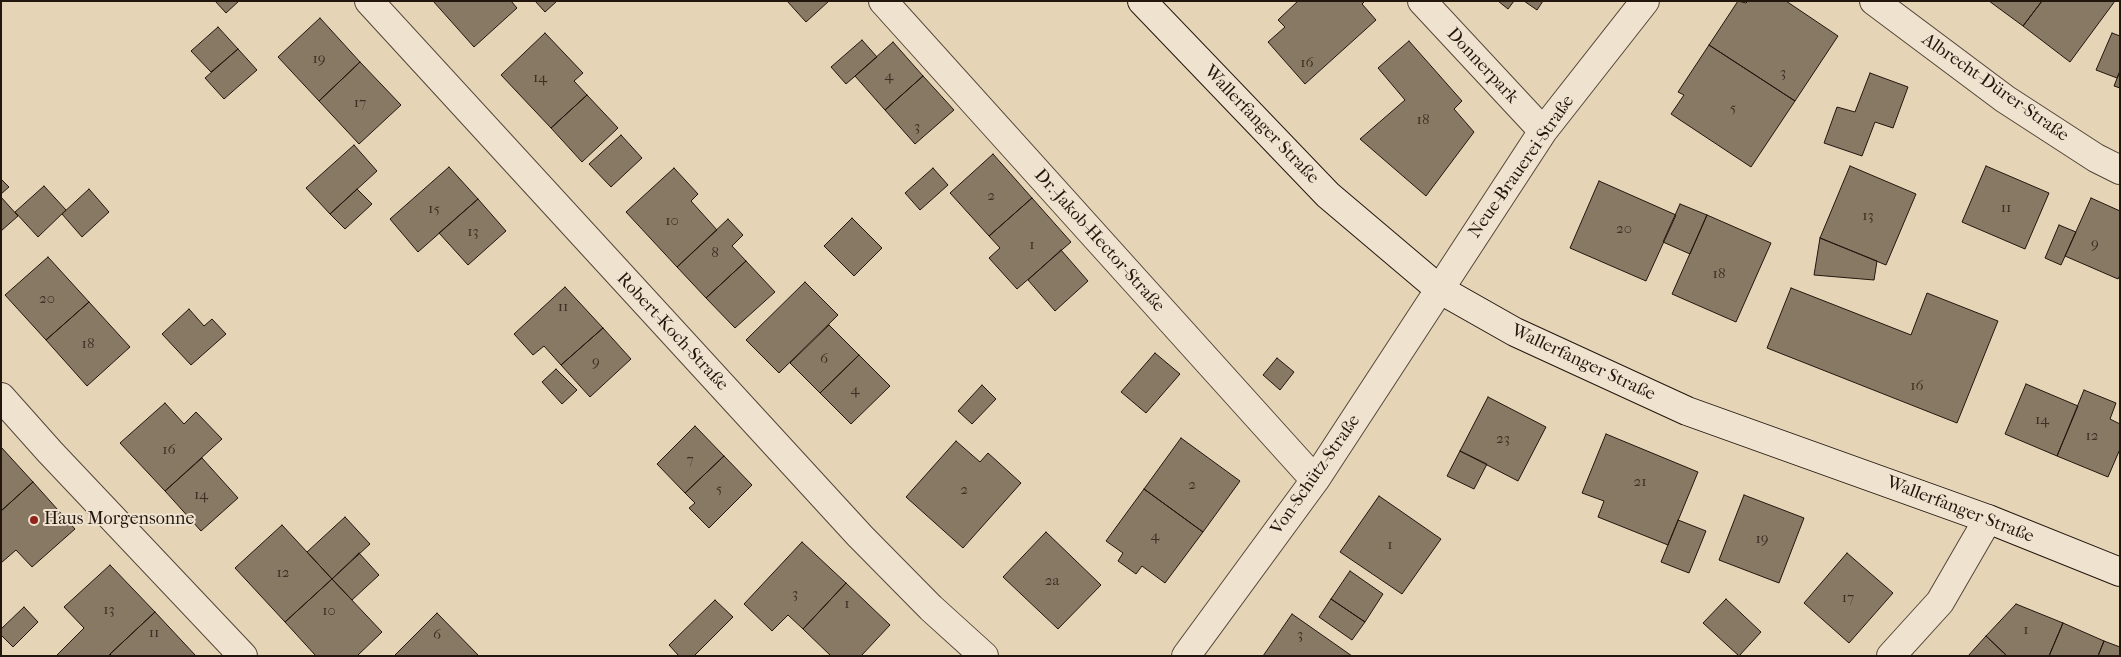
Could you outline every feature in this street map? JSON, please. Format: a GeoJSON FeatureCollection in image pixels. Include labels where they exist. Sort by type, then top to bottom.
{"type":"FeatureCollection","features":[{"type":"Feature","properties":{"kind":"street","name":"Robert-Koch-Straße"},"geometry":{"type":"LineString","coordinates":[[369,1],[860,536],[931,608],[984,656]]}},
{"type":"Feature","properties":{"kind":"street","name":"Dr.-Jakob-Hector-Straße"},"geometry":{"type":"LineString","coordinates":[[883,1],[1315,480]]}},
{"type":"Feature","properties":{"kind":"street","name":"Wallerfanger Straße"},"geometry":{"type":"LineString","coordinates":[[1142,1],[1328,195],[1439,289],[1515,332],[1687,411],[1988,519],[2120,572]]}},
{"type":"Feature","properties":{"kind":"street","name":"Donnerpark"},"geometry":{"type":"LineString","coordinates":[[1422,1],[1543,131]]}},
{"type":"Feature","properties":{"kind":"street","name":"Neue-Brauerei-Straße"},"geometry":{"type":"LineString","coordinates":[[1439,289],[1543,131],[1645,1]]}},
{"type":"Feature","properties":{"kind":"street","name":"Albrecht-Dürer-Straße"},"geometry":{"type":"LineString","coordinates":[[1874,1],[2005,99],[2096,158],[2120,170]]}},
{"type":"Feature","properties":{"kind":"street","name":"Von-Schütz-Straße"},"geometry":{"type":"LineString","coordinates":[[1186,656],[1315,480],[1439,289]]}},
{"type":"Feature","properties":{"kind":"street"},"geometry":{"type":"LineString","coordinates":[[1,397],[50,452],[243,656]]}},
{"type":"Feature","properties":{"kind":"street"},"geometry":{"type":"LineString","coordinates":[[1891,656],[1940,602],[1988,519]]}},
{"type":"Feature","properties":{"kind":"building"},"geometry":{"type":"Polygon","coordinates":[[[215,1],[239,1],[226,13],[215,1]]]}},
{"type":"Feature","properties":{"kind":"building"},"geometry":{"type":"Polygon","coordinates":[[[433,1],[511,1],[517,8],[474,47],[433,1]]]}},
{"type":"Feature","properties":{"kind":"building"},"geometry":{"type":"Polygon","coordinates":[[[535,1],[557,1],[545,12],[535,1]]]}},
{"type":"Feature","properties":{"kind":"building"},"geometry":{"type":"Polygon","coordinates":[[[787,1],[829,1],[806,22],[787,1]]]}},
{"type":"Feature","properties":{"kind":"building"},"geometry":{"type":"Polygon","coordinates":[[[1298,1],[1365,1],[1362,4],[1376,20],[1305,84],[1268,42],[1285,27],[1278,20],[1298,1]]]}},
{"type":"Feature","properties":{"kind":"building"},"geometry":{"type":"Polygon","coordinates":[[[1498,1],[1514,1],[1508,9],[1498,1]]]}},
{"type":"Feature","properties":{"kind":"building"},"geometry":{"type":"Polygon","coordinates":[[[1524,1],[1543,1],[1537,10],[1524,1]]]}},
{"type":"Feature","properties":{"kind":"building"},"geometry":{"type":"Polygon","coordinates":[[[1738,1],[1746,3],[1748,1],[1786,1],[1838,36],[1795,101],[1709,45],[1738,1]]]}},
{"type":"Feature","properties":{"kind":"building"},"geometry":{"type":"Polygon","coordinates":[[[1989,1],[2042,1],[2023,26],[1989,1]]]}},
{"type":"Feature","properties":{"kind":"building"},"geometry":{"type":"Polygon","coordinates":[[[2042,1],[2115,1],[2070,62],[2023,26],[2042,1]]]}},
{"type":"Feature","properties":{"kind":"building"},"geometry":{"type":"Polygon","coordinates":[[[320,18],[360,62],[319,101],[278,57],[320,18]]]}},
{"type":"Feature","properties":{"kind":"building"},"geometry":{"type":"Polygon","coordinates":[[[218,27],[238,49],[211,72],[191,51],[218,27]]]}},
{"type":"Feature","properties":{"kind":"building"},"geometry":{"type":"Polygon","coordinates":[[[545,33],[583,73],[574,81],[587,95],[551,128],[501,75],[545,33]]]}},
{"type":"Feature","properties":{"kind":"building"},"geometry":{"type":"Polygon","coordinates":[[[2112,33],[2120,36],[2120,71],[2117,78],[2096,70],[2112,33]]]}},
{"type":"Feature","properties":{"kind":"building"},"geometry":{"type":"Polygon","coordinates":[[[862,40],[877,57],[846,84],[831,67],[862,40]]]}},
{"type":"Feature","properties":{"kind":"building"},"geometry":{"type":"Polygon","coordinates":[[[1409,41],[1462,101],[1454,109],[1474,132],[1426,196],[1360,139],[1405,100],[1378,68],[1409,41]]]}},
{"type":"Feature","properties":{"kind":"building"},"geometry":{"type":"Polygon","coordinates":[[[893,42],[923,76],[885,110],[855,76],[893,42]]]}},
{"type":"Feature","properties":{"kind":"building"},"geometry":{"type":"Polygon","coordinates":[[[1709,45],[1795,101],[1751,167],[1671,114],[1684,95],[1678,92],[1709,45]]]}},
{"type":"Feature","properties":{"kind":"building"},"geometry":{"type":"Polygon","coordinates":[[[238,49],[257,70],[224,99],[205,78],[238,49]]]}},
{"type":"Feature","properties":{"kind":"building"},"geometry":{"type":"Polygon","coordinates":[[[360,62],[401,105],[359,144],[319,101],[360,62]]]}},
{"type":"Feature","properties":{"kind":"building"},"geometry":{"type":"Polygon","coordinates":[[[2120,71],[2120,88],[2114,86],[2120,71]]]}},
{"type":"Feature","properties":{"kind":"building"},"geometry":{"type":"Polygon","coordinates":[[[1870,73],[1908,87],[1893,128],[1875,122],[1862,156],[1824,143],[1837,107],[1855,112],[1870,73]]]}},
{"type":"Feature","properties":{"kind":"building"},"geometry":{"type":"Polygon","coordinates":[[[923,76],[954,110],[915,144],[885,110],[923,76]]]}},
{"type":"Feature","properties":{"kind":"building"},"geometry":{"type":"Polygon","coordinates":[[[587,95],[618,128],[582,162],[551,128],[587,95]]]}},
{"type":"Feature","properties":{"kind":"building"},"geometry":{"type":"Polygon","coordinates":[[[621,135],[642,158],[611,187],[589,164],[621,135]]]}},
{"type":"Feature","properties":{"kind":"building"},"geometry":{"type":"Polygon","coordinates":[[[354,145],[377,171],[330,214],[306,188],[354,145]]]}},
{"type":"Feature","properties":{"kind":"building"},"geometry":{"type":"Polygon","coordinates":[[[993,154],[1032,198],[989,236],[950,193],[993,154]]]}},
{"type":"Feature","properties":{"kind":"building"},"geometry":{"type":"Polygon","coordinates":[[[1850,166],[1916,194],[1886,265],[1820,238],[1850,166]]]}},
{"type":"Feature","properties":{"kind":"building"},"geometry":{"type":"Polygon","coordinates":[[[1986,166],[2049,193],[2025,249],[1962,222],[1986,166]]]}},
{"type":"Feature","properties":{"kind":"building"},"geometry":{"type":"Polygon","coordinates":[[[449,167],[478,199],[418,252],[390,219],[449,167]]]}},
{"type":"Feature","properties":{"kind":"building"},"geometry":{"type":"Polygon","coordinates":[[[674,168],[698,194],[691,201],[717,230],[677,267],[626,212],[674,168]]]}},
{"type":"Feature","properties":{"kind":"building"},"geometry":{"type":"Polygon","coordinates":[[[933,168],[948,185],[920,210],[905,193],[933,168]]]}},
{"type":"Feature","properties":{"kind":"building"},"geometry":{"type":"Polygon","coordinates":[[[1,179],[9,187],[1,194],[1,179]]]}},
{"type":"Feature","properties":{"kind":"building"},"geometry":{"type":"Polygon","coordinates":[[[1599,181],[1676,215],[1646,281],[1570,248],[1599,181]]]}},
{"type":"Feature","properties":{"kind":"building"},"geometry":{"type":"Polygon","coordinates":[[[44,186],[66,210],[38,237],[15,212],[44,186]]]}},
{"type":"Feature","properties":{"kind":"building"},"geometry":{"type":"Polygon","coordinates":[[[89,189],[109,212],[82,237],[62,214],[89,189]]]}},
{"type":"Feature","properties":{"kind":"building"},"geometry":{"type":"Polygon","coordinates":[[[357,189],[372,204],[345,229],[330,214],[357,189]]]}},
{"type":"Feature","properties":{"kind":"building"},"geometry":{"type":"Polygon","coordinates":[[[1,197],[18,216],[1,231],[1,197]]]}},
{"type":"Feature","properties":{"kind":"building"},"geometry":{"type":"Polygon","coordinates":[[[1032,198],[1071,242],[1017,289],[989,258],[1000,248],[989,236],[1032,198]]]}},
{"type":"Feature","properties":{"kind":"building"},"geometry":{"type":"Polygon","coordinates":[[[2091,198],[2120,211],[2120,275],[2118,279],[2065,256],[2091,198]]]}},
{"type":"Feature","properties":{"kind":"building"},"geometry":{"type":"Polygon","coordinates":[[[478,199],[506,231],[468,265],[439,233],[478,199]]]}},
{"type":"Feature","properties":{"kind":"building"},"geometry":{"type":"Polygon","coordinates":[[[1680,204],[1707,215],[1690,254],[1663,242],[1680,204]]]}},
{"type":"Feature","properties":{"kind":"building"},"geometry":{"type":"Polygon","coordinates":[[[1707,215],[1771,243],[1736,322],[1672,294],[1707,215]]]}},
{"type":"Feature","properties":{"kind":"building"},"geometry":{"type":"Polygon","coordinates":[[[852,218],[882,248],[854,276],[824,246],[852,218]]]}},
{"type":"Feature","properties":{"kind":"building"},"geometry":{"type":"Polygon","coordinates":[[[728,219],[743,235],[732,246],[746,261],[706,298],[677,267],[728,219]]]}},
{"type":"Feature","properties":{"kind":"building"},"geometry":{"type":"Polygon","coordinates":[[[2059,225],[2076,232],[2061,265],[2045,258],[2059,225]]]}},
{"type":"Feature","properties":{"kind":"building"},"geometry":{"type":"Polygon","coordinates":[[[1820,238],[1877,261],[1874,280],[1814,275],[1820,238]]]}},
{"type":"Feature","properties":{"kind":"building"},"geometry":{"type":"Polygon","coordinates":[[[1061,250],[1088,281],[1055,311],[1028,280],[1061,250]]]}},
{"type":"Feature","properties":{"kind":"building"},"geometry":{"type":"Polygon","coordinates":[[[48,257],[89,302],[46,340],[5,295],[48,257]]]}},
{"type":"Feature","properties":{"kind":"building"},"geometry":{"type":"Polygon","coordinates":[[[746,261],[775,292],[735,328],[706,298],[746,261]]]}},
{"type":"Feature","properties":{"kind":"building"},"geometry":{"type":"Polygon","coordinates":[[[805,282],[838,315],[779,373],[746,340],[805,282]]]}},
{"type":"Feature","properties":{"kind":"building"},"geometry":{"type":"Polygon","coordinates":[[[565,287],[603,328],[561,365],[544,346],[533,355],[514,334],[565,287]]]}},
{"type":"Feature","properties":{"kind":"building"},"geometry":{"type":"Polygon","coordinates":[[[1791,288],[1911,335],[1927,293],[1998,321],[1957,423],[1767,348],[1791,288]]]}},
{"type":"Feature","properties":{"kind":"building"},"geometry":{"type":"Polygon","coordinates":[[[89,302],[130,347],[87,386],[46,340],[89,302]]]}},
{"type":"Feature","properties":{"kind":"building"},"geometry":{"type":"Polygon","coordinates":[[[189,309],[204,326],[212,319],[226,334],[191,365],[162,334],[189,309]]]}},
{"type":"Feature","properties":{"kind":"building"},"geometry":{"type":"Polygon","coordinates":[[[829,325],[859,355],[820,393],[790,363],[829,325]]]}},
{"type":"Feature","properties":{"kind":"building"},"geometry":{"type":"Polygon","coordinates":[[[603,328],[631,359],[590,397],[561,365],[603,328]]]}},
{"type":"Feature","properties":{"kind":"building"},"geometry":{"type":"Polygon","coordinates":[[[1155,353],[1180,374],[1146,413],[1121,392],[1155,353]]]}},
{"type":"Feature","properties":{"kind":"building"},"geometry":{"type":"Polygon","coordinates":[[[859,355],[890,386],[851,424],[820,393],[859,355]]]}},
{"type":"Feature","properties":{"kind":"building"},"geometry":{"type":"Polygon","coordinates":[[[1277,358],[1294,372],[1280,390],[1263,375],[1277,358]]]}},
{"type":"Feature","properties":{"kind":"building"},"geometry":{"type":"Polygon","coordinates":[[[556,369],[577,390],[562,404],[542,382],[556,369]]]}},
{"type":"Feature","properties":{"kind":"building"},"geometry":{"type":"Polygon","coordinates":[[[2026,384],[2078,406],[2057,456],[2005,434],[2026,384]]]}},
{"type":"Feature","properties":{"kind":"building"},"geometry":{"type":"Polygon","coordinates":[[[982,385],[996,399],[972,424],[958,411],[982,385]]]}},
{"type":"Feature","properties":{"kind":"building"},"geometry":{"type":"Polygon","coordinates":[[[2084,390],[2116,403],[2110,419],[2120,424],[2120,449],[2108,477],[2057,456],[2084,390]]]}},
{"type":"Feature","properties":{"kind":"building"},"geometry":{"type":"Polygon","coordinates":[[[1488,397],[1546,427],[1518,481],[1460,451],[1488,397]]]}},
{"type":"Feature","properties":{"kind":"building"},"geometry":{"type":"Polygon","coordinates":[[[165,403],[184,424],[196,412],[222,439],[165,491],[120,443],[165,403]]]}},
{"type":"Feature","properties":{"kind":"building"},"geometry":{"type":"Polygon","coordinates":[[[695,426],[724,456],[685,493],[657,464],[695,426]]]}},
{"type":"Feature","properties":{"kind":"building"},"geometry":{"type":"Polygon","coordinates":[[[1606,434],[1698,472],[1668,545],[1598,517],[1604,501],[1582,493],[1606,434]]]}},
{"type":"Feature","properties":{"kind":"building"},"geometry":{"type":"Polygon","coordinates":[[[1181,438],[1240,481],[1203,532],[1144,489],[1181,438]]]}},
{"type":"Feature","properties":{"kind":"building"},"geometry":{"type":"Polygon","coordinates":[[[956,441],[980,462],[988,453],[1021,483],[963,548],[906,497],[956,441]]]}},
{"type":"Feature","properties":{"kind":"building"},"geometry":{"type":"Polygon","coordinates":[[[1,447],[33,482],[1,511],[1,447]]]}},
{"type":"Feature","properties":{"kind":"building"},"geometry":{"type":"Polygon","coordinates":[[[1460,451],[1487,464],[1474,489],[1447,476],[1460,451]]]}},
{"type":"Feature","properties":{"kind":"building"},"geometry":{"type":"Polygon","coordinates":[[[724,456],[752,485],[709,528],[689,508],[695,503],[685,493],[724,456]]]}},
{"type":"Feature","properties":{"kind":"building"},"geometry":{"type":"Polygon","coordinates":[[[202,458],[238,498],[201,531],[165,491],[202,458]]]}},
{"type":"Feature","properties":{"kind":"building","name":"Haus Morgensonne"},"geometry":{"type":"Polygon","coordinates":[[[33,482],[75,529],[32,567],[16,550],[1,563],[1,511],[33,482]]]}},
{"type":"Feature","properties":{"kind":"building"},"geometry":{"type":"Polygon","coordinates":[[[1144,489],[1203,532],[1165,583],[1142,566],[1136,574],[1118,561],[1123,553],[1106,541],[1144,489]]]}},
{"type":"Feature","properties":{"kind":"building"},"geometry":{"type":"Polygon","coordinates":[[[1744,495],[1804,518],[1779,583],[1719,560],[1744,495]]]}},
{"type":"Feature","properties":{"kind":"building"},"geometry":{"type":"Polygon","coordinates":[[[1379,496],[1441,539],[1402,594],[1340,552],[1379,496]]]}},
{"type":"Feature","properties":{"kind":"building"},"geometry":{"type":"Polygon","coordinates":[[[345,517],[370,544],[332,579],[307,552],[345,517]]]}},
{"type":"Feature","properties":{"kind":"building"},"geometry":{"type":"Polygon","coordinates":[[[1678,520],[1706,531],[1689,573],[1661,562],[1678,520]]]}},
{"type":"Feature","properties":{"kind":"building"},"geometry":{"type":"Polygon","coordinates":[[[282,525],[332,579],[285,622],[235,568],[282,525]]]}},
{"type":"Feature","properties":{"kind":"building"},"geometry":{"type":"Polygon","coordinates":[[[1046,532],[1101,585],[1058,629],[1003,577],[1046,532]]]}},
{"type":"Feature","properties":{"kind":"building"},"geometry":{"type":"Polygon","coordinates":[[[802,542],[846,583],[803,629],[788,615],[772,631],[744,604],[802,542]]]}},
{"type":"Feature","properties":{"kind":"building"},"geometry":{"type":"Polygon","coordinates":[[[359,553],[379,575],[352,600],[332,579],[359,553]]]}},
{"type":"Feature","properties":{"kind":"building"},"geometry":{"type":"Polygon","coordinates":[[[1847,553],[1893,593],[1849,643],[1804,603],[1847,553]]]}},
{"type":"Feature","properties":{"kind":"building"},"geometry":{"type":"Polygon","coordinates":[[[110,565],[155,612],[108,656],[56,656],[84,628],[64,607],[110,565]]]}},
{"type":"Feature","properties":{"kind":"building"},"geometry":{"type":"Polygon","coordinates":[[[1350,571],[1383,594],[1365,622],[1331,599],[1350,571]]]}},
{"type":"Feature","properties":{"kind":"building"},"geometry":{"type":"Polygon","coordinates":[[[332,579],[382,632],[357,656],[316,656],[285,622],[332,579]]]}},
{"type":"Feature","properties":{"kind":"building"},"geometry":{"type":"Polygon","coordinates":[[[846,583],[890,625],[861,656],[831,656],[803,629],[846,583]]]}},
{"type":"Feature","properties":{"kind":"building"},"geometry":{"type":"Polygon","coordinates":[[[1331,599],[1365,622],[1352,640],[1319,617],[1331,599]]]}},
{"type":"Feature","properties":{"kind":"building"},"geometry":{"type":"Polygon","coordinates":[[[1726,599],[1761,632],[1739,656],[1703,623],[1726,599]]]}},
{"type":"Feature","properties":{"kind":"building"},"geometry":{"type":"Polygon","coordinates":[[[715,600],[733,617],[694,656],[679,656],[669,645],[715,600]]]}},
{"type":"Feature","properties":{"kind":"building"},"geometry":{"type":"Polygon","coordinates":[[[2016,604],[2063,623],[2049,656],[2007,656],[1986,636],[2016,604]]]}},
{"type":"Feature","properties":{"kind":"building"},"geometry":{"type":"Polygon","coordinates":[[[24,607],[38,622],[13,647],[1,635],[1,629],[24,607]]]}},
{"type":"Feature","properties":{"kind":"building"},"geometry":{"type":"Polygon","coordinates":[[[155,612],[196,656],[112,656],[110,654],[155,612]]]}},
{"type":"Feature","properties":{"kind":"building"},"geometry":{"type":"Polygon","coordinates":[[[437,613],[479,656],[394,656],[437,613]]]}},
{"type":"Feature","properties":{"kind":"building"},"geometry":{"type":"Polygon","coordinates":[[[1292,614],[1352,656],[1263,656],[1292,614]]]}},
{"type":"Feature","properties":{"kind":"building"},"geometry":{"type":"Polygon","coordinates":[[[2063,623],[2104,641],[2098,656],[2049,656],[2063,623]]]}},
{"type":"Feature","properties":{"kind":"building"},"geometry":{"type":"Polygon","coordinates":[[[1986,636],[2007,656],[1968,656],[1986,636]]]}},
{"type":"Feature","properties":{"kind":"building"},"geometry":{"type":"Polygon","coordinates":[[[2104,641],[2120,647],[2120,656],[2098,656],[2104,641]]]}},
{"type":"Feature","properties":{"kind":"place","name":"Haus Morgensonne"},"geometry":{"type":"Point","coordinates":[34,520]}}]}
